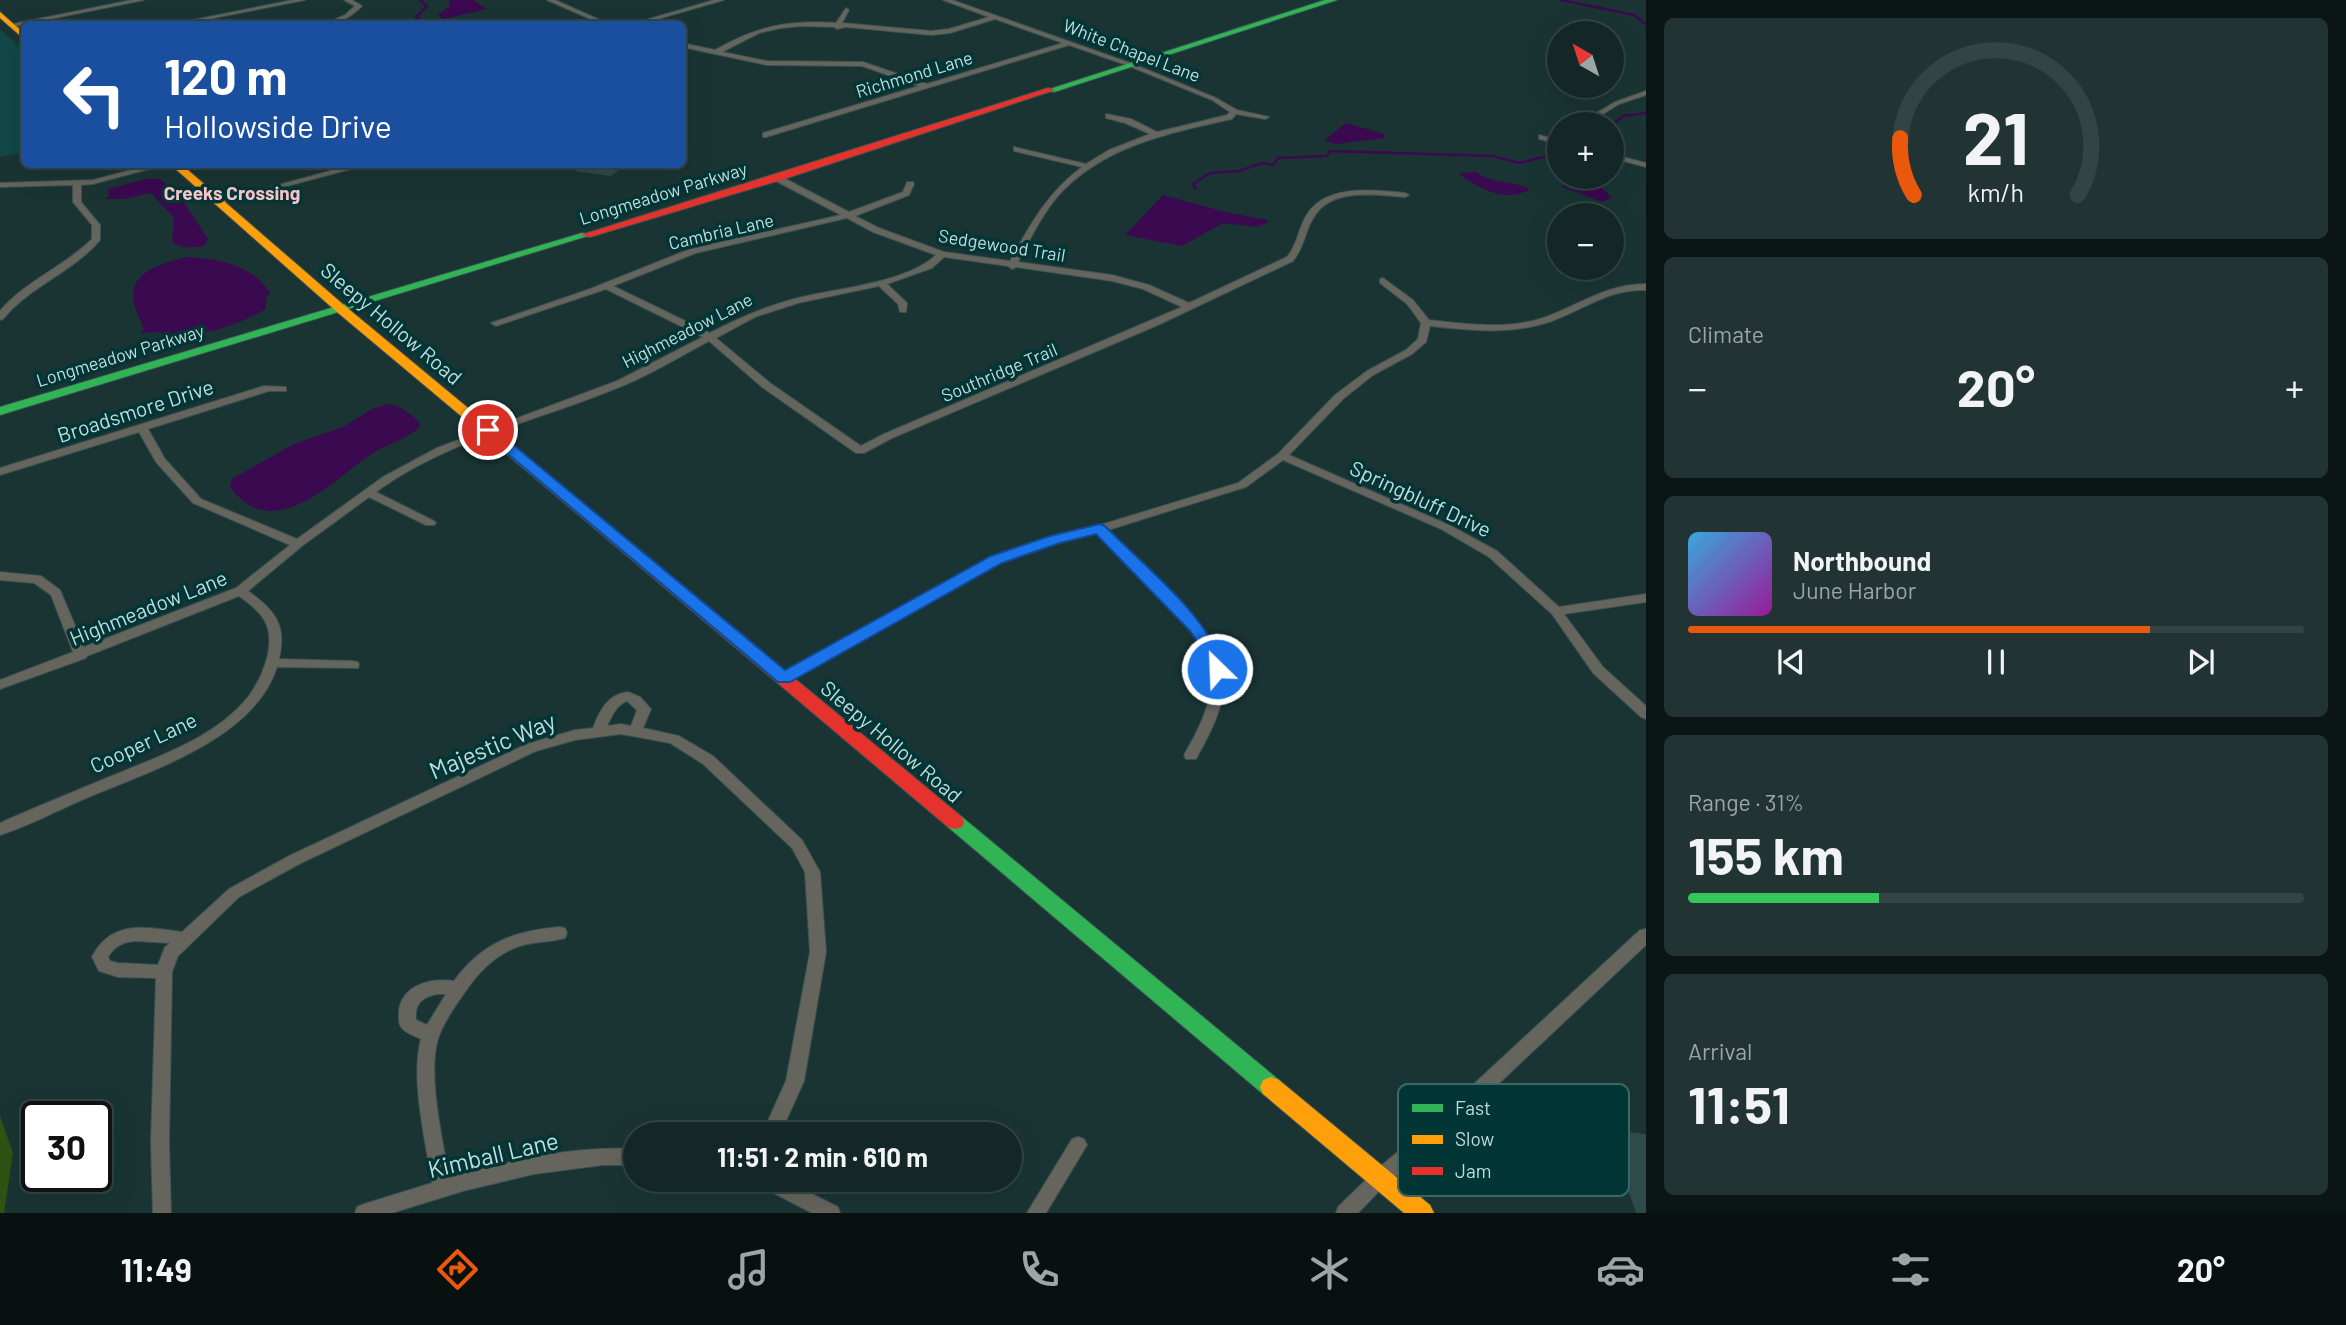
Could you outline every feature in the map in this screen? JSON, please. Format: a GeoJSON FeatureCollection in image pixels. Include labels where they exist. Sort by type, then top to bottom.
{"type":"FeatureCollection","features":[{"type":"Feature","properties":{"kind":"street"},"geometry":{"type":"LineString","coordinates":[[6,19],[141,0]]}},
{"type":"Feature","properties":{"kind":"street"},"geometry":{"type":"LineString","coordinates":[[268,0],[275,5]]}},
{"type":"Feature","properties":{"kind":"street"},"geometry":{"type":"LineString","coordinates":[[192,21],[302,0]]}},
{"type":"Feature","properties":{"kind":"street"},"geometry":{"type":"LineString","coordinates":[[335,21],[359,6],[347,0]]}},
{"type":"Feature","properties":{"kind":"street"},"geometry":{"type":"LineString","coordinates":[[550,0],[599,21]]}},
{"type":"Feature","properties":{"kind":"street"},"geometry":{"type":"LineString","coordinates":[[646,21],[721,0]]}},
{"type":"Feature","properties":{"kind":"street","name":"White Chapel Lane"},"geometry":{"type":"LineString","coordinates":[[946,0],[1127,63],[1214,99],[1235,112],[1265,117]]}},
{"type":"Feature","properties":{"kind":"street","name":"Longmeadow Parkway"},"geometry":{"type":"LineString","coordinates":[[0,402],[777,178],[1315,0]]}},
{"type":"Feature","properties":{"kind":"street","name":"Longmeadow Parkway"},"geometry":{"type":"LineString","coordinates":[[0,411],[1334,0]]}},
{"type":"Feature","properties":{"kind":"street"},"geometry":{"type":"LineString","coordinates":[[837,27],[846,10]]}},
{"type":"Feature","properties":{"kind":"street"},"geometry":{"type":"LineString","coordinates":[[718,51],[767,29],[798,25],[939,32],[996,18]]}},
{"type":"Feature","properties":{"kind":"street"},"geometry":{"type":"LineString","coordinates":[[6,19],[21,34]]}},
{"type":"Feature","properties":{"kind":"street","name":"Richmond Lane"},"geometry":{"type":"LineString","coordinates":[[766,135],[1070,43]]}},
{"type":"Feature","properties":{"kind":"street"},"geometry":{"type":"LineString","coordinates":[[686,46],[782,64],[863,64],[925,86]]}},
{"type":"Feature","properties":{"kind":"street"},"geometry":{"type":"LineString","coordinates":[[1602,112],[1617,103],[1646,93]]}},
{"type":"Feature","properties":{"kind":"street"},"geometry":{"type":"LineString","coordinates":[[1012,266],[1052,199],[1087,166],[1116,150],[1155,134],[1229,117],[1235,112]]}},
{"type":"Feature","properties":{"kind":"street"},"geometry":{"type":"LineString","coordinates":[[1109,116],[1128,121],[1155,134]]}},
{"type":"Feature","properties":{"kind":"street"},"geometry":{"type":"LineString","coordinates":[[1542,137],[1547,138]]}},
{"type":"Feature","properties":{"kind":"street"},"geometry":{"type":"LineString","coordinates":[[1017,149],[1087,166]]}},
{"type":"Feature","properties":{"kind":"street"},"geometry":{"type":"LineString","coordinates":[[1624,159],[1646,165]]}},
{"type":"Feature","properties":{"kind":"street"},"geometry":{"type":"LineString","coordinates":[[0,185],[78,184],[148,168]]}},
{"type":"Feature","properties":{"kind":"street","name":"Sleepy Hollow Road"},"geometry":{"type":"LineString","coordinates":[[180,168],[338,306],[1398,1193]]}},
{"type":"Feature","properties":{"kind":"street"},"geometry":{"type":"LineString","coordinates":[[219,202],[351,168]]}},
{"type":"Feature","properties":{"kind":"street","name":"Sedgewood Trail"},"geometry":{"type":"LineString","coordinates":[[777,178],[845,215],[896,238],[942,254],[1130,282],[1190,307]]}},
{"type":"Feature","properties":{"kind":"street"},"geometry":{"type":"LineString","coordinates":[[0,317],[19,296],[78,257],[96,240],[96,225],[77,202],[78,184]]}},
{"type":"Feature","properties":{"kind":"street","name":"Cambria Lane"},"geometry":{"type":"LineString","coordinates":[[496,323],[607,286],[641,269],[706,247],[793,231],[845,215],[898,197],[909,191],[910,184]]}},
{"type":"Feature","properties":{"kind":"street","name":"Southridge Trail"},"geometry":{"type":"LineString","coordinates":[[607,286],[708,336],[766,385],[860,451],[888,436],[1190,307],[1290,259],[1301,246],[1309,217],[1317,206],[1332,198],[1379,193],[1405,195]]}},
{"type":"Feature","properties":{"kind":"street","name":"Highmeadow Lane"},"geometry":{"type":"LineString","coordinates":[[0,685],[240,591],[387,478],[441,450],[488,430],[621,383],[654,368],[708,336],[776,307],[881,284],[929,266],[942,254]]}},
{"type":"Feature","properties":{"kind":"street"},"geometry":{"type":"LineString","coordinates":[[784,678],[987,564],[1056,539],[1100,529],[1242,485],[1282,456],[1339,397],[1370,373],[1409,352],[1423,340],[1426,323],[1410,302],[1383,281]]}},
{"type":"Feature","properties":{"kind":"street"},"geometry":{"type":"LineString","coordinates":[[881,284],[902,303],[903,310]]}},
{"type":"Feature","properties":{"kind":"street"},"geometry":{"type":"LineString","coordinates":[[1426,323],[1499,329],[1545,320],[1603,292],[1634,286],[1646,287]]}},
{"type":"Feature","properties":{"kind":"street","name":"Broadsmore Drive"},"geometry":{"type":"LineString","coordinates":[[0,472],[268,388],[282,388]]}},
{"type":"Feature","properties":{"kind":"street"},"geometry":{"type":"LineString","coordinates":[[142,428],[160,460],[197,501],[298,544]]}},
{"type":"Feature","properties":{"kind":"street","name":"Springbluff Drive"},"geometry":{"type":"LineString","coordinates":[[1282,456],[1445,527],[1493,554],[1556,611],[1598,670],[1646,714]]}},
{"type":"Feature","properties":{"kind":"street"},"geometry":{"type":"LineString","coordinates":[[369,494],[430,523]]}},
{"type":"Feature","properties":{"kind":"street"},"geometry":{"type":"LineString","coordinates":[[1100,529],[1196,627],[1215,661],[1215,700],[1206,729],[1191,755]]}},
{"type":"Feature","properties":{"kind":"street"},"geometry":{"type":"LineString","coordinates":[[0,576],[37,579],[56,593],[80,655]]}},
{"type":"Feature","properties":{"kind":"street","name":"Cooper Lane"},"geometry":{"type":"LineString","coordinates":[[0,829],[201,741],[244,708],[263,688],[273,663],[276,624],[267,610],[240,591]]}},
{"type":"Feature","properties":{"kind":"street"},"geometry":{"type":"LineString","coordinates":[[1556,611],[1646,598]]}},
{"type":"Feature","properties":{"kind":"street"},"geometry":{"type":"LineString","coordinates":[[273,663],[353,665]]}},
{"type":"Feature","properties":{"kind":"street"},"geometry":{"type":"LineString","coordinates":[[598,733],[607,709],[614,701],[624,697],[639,702],[644,709],[635,732]]}},
{"type":"Feature","properties":{"kind":"street","name":"Majestic Way"},"geometry":{"type":"LineString","coordinates":[[162,1213],[160,1143],[164,972],[171,952],[234,893],[294,860],[533,747],[575,735],[621,729],[674,739],[708,760],[797,845],[812,872],[818,952],[795,1081],[776,1122]]}},
{"type":"Feature","properties":{"kind":"street"},"geometry":{"type":"LineString","coordinates":[[164,972],[118,970],[105,966],[100,957],[104,948],[122,936],[140,933],[184,939]]}},
{"type":"Feature","properties":{"kind":"street"},"geometry":{"type":"LineString","coordinates":[[442,1189],[428,1082],[427,1053],[430,1035],[457,988],[471,970],[502,945],[530,935],[559,933]]}},
{"type":"Feature","properties":{"kind":"street"},"geometry":{"type":"LineString","coordinates":[[1486,1084],[1646,935]]}},
{"type":"Feature","properties":{"kind":"street"},"geometry":{"type":"LineString","coordinates":[[430,1035],[408,1024],[406,1012],[411,1000],[422,991],[438,984],[457,988]]}},
{"type":"Feature","properties":{"kind":"street"},"geometry":{"type":"LineString","coordinates":[[1036,1213],[1078,1145]]}},
{"type":"Feature","properties":{"kind":"street","name":"Kimball Lane"},"geometry":{"type":"LineString","coordinates":[[364,1213],[442,1189],[550,1162],[623,1158]]}},
{"type":"Feature","properties":{"kind":"street"},"geometry":{"type":"LineString","coordinates":[[1345,1213],[1398,1163]]}},
{"type":"Feature","properties":{"kind":"street"},"geometry":{"type":"LineString","coordinates":[[790,1192],[831,1213]]}},
{"type":"Feature","properties":{"kind":"street","name":"Sleepy Hollow Road"},"geometry":{"type":"LineString","coordinates":[[1402,1196],[1422,1213]]}},
{"type":"Feature","properties":{"kind":"shaded area"},"geometry":{"type":"Polygon","coordinates":[[[449,0],[473,0],[487,9],[443,19],[438,15],[450,6],[449,0]]]}},
{"type":"Feature","properties":{"kind":"shaded area"},"geometry":{"type":"Polygon","coordinates":[[[0,29],[21,48],[21,153],[0,157],[0,29]]]}},
{"type":"Feature","properties":{"kind":"shaded area"},"geometry":{"type":"Polygon","coordinates":[[[1346,123],[1384,134],[1385,138],[1336,144],[1324,140],[1346,123]]]}},
{"type":"Feature","properties":{"kind":"shaded area"},"geometry":{"type":"Polygon","coordinates":[[[1476,172],[1530,190],[1511,195],[1494,193],[1460,175],[1476,172]]]}},
{"type":"Feature","properties":{"kind":"shaded area"},"geometry":{"type":"Polygon","coordinates":[[[146,179],[160,179],[181,198],[208,239],[204,246],[183,247],[172,241],[174,218],[151,193],[124,199],[104,199],[109,196],[108,189],[146,179]]]}},
{"type":"Feature","properties":{"kind":"shaded area"},"geometry":{"type":"Polygon","coordinates":[[[1569,189],[1603,189],[1612,198],[1602,202],[1569,189]]]}},
{"type":"Feature","properties":{"kind":"shaded area"},"geometry":{"type":"Polygon","coordinates":[[[1163,195],[1225,212],[1268,220],[1256,227],[1223,223],[1182,246],[1125,235],[1163,195]]]}},
{"type":"Feature","properties":{"kind":"shaded area"},"geometry":{"type":"Polygon","coordinates":[[[187,257],[211,259],[244,269],[254,275],[270,293],[266,298],[266,309],[237,323],[206,332],[140,334],[144,329],[134,303],[136,283],[149,270],[187,257]]]}},
{"type":"Feature","properties":{"kind":"shaded area"},"geometry":{"type":"Polygon","coordinates":[[[387,404],[409,413],[420,424],[418,429],[370,455],[302,503],[283,510],[265,511],[247,504],[230,487],[232,479],[294,444],[343,427],[372,409],[387,404]]]}},
{"type":"Feature","properties":{"kind":"green space"},"geometry":{"type":"Polygon","coordinates":[[[0,1116],[13,1153],[4,1213],[0,1213],[0,1116]]]}},
{"type":"Feature","properties":{"kind":"building"},"geometry":{"type":"Polygon","coordinates":[[[576,168],[621,168],[611,176],[576,171],[576,168]]]}},
{"type":"Feature","properties":{"kind":"building"},"geometry":{"type":"Polygon","coordinates":[[[1629,1132],[1646,1134],[1646,1213],[1636,1213],[1629,1192],[1629,1132]]]}},
{"type":"Feature","properties":{"kind":"waterway"},"geometry":{"type":"LineString","coordinates":[[420,0],[427,6],[416,17],[422,21]]}},
{"type":"Feature","properties":{"kind":"waterway"},"geometry":{"type":"LineString","coordinates":[[1561,0],[1634,15],[1646,24]]}},
{"type":"Feature","properties":{"kind":"waterway"},"geometry":{"type":"LineString","coordinates":[[1624,116],[1646,113]]}},
{"type":"Feature","properties":{"kind":"waterway"},"geometry":{"type":"LineString","coordinates":[[1196,189],[1193,184],[1210,173],[1239,171],[1262,163],[1273,165],[1278,158],[1327,156],[1330,151],[1493,156],[1519,163],[1547,156]]}},
{"type":"Feature","properties":{"kind":"traffic: fast"},"geometry":{"type":"LineString","coordinates":[[1051,90],[1333,0]]}},
{"type":"Feature","properties":{"kind":"traffic: fast"},"geometry":{"type":"LineString","coordinates":[[0,411],[586,235]]}},
{"type":"Feature","properties":{"kind":"traffic: fast"},"geometry":{"type":"LineString","coordinates":[[955,822],[1271,1087]]}},
{"type":"Feature","properties":{"kind":"traffic: slow"},"geometry":{"type":"LineString","coordinates":[[0,14],[21,34]]}},
{"type":"Feature","properties":{"kind":"traffic: slow"},"geometry":{"type":"LineString","coordinates":[[180,168],[341,309],[533,469]]}},
{"type":"Feature","properties":{"kind":"traffic: slow"},"geometry":{"type":"LineString","coordinates":[[1271,1087],[1398,1193]]}},
{"type":"Feature","properties":{"kind":"traffic: slow"},"geometry":{"type":"LineString","coordinates":[[1402,1196],[1422,1213]]}},
{"type":"Feature","properties":{"kind":"traffic: jam"},"geometry":{"type":"LineString","coordinates":[[586,235],[777,178],[1051,90]]}},
{"type":"Feature","properties":{"kind":"traffic: jam"},"geometry":{"type":"LineString","coordinates":[[533,469],[955,822]]}},
{"type":"Feature","properties":{"kind":"district","name":"Creeks Crossing"},"geometry":{"type":"Point","coordinates":[232,192]}},
{"type":"Feature","properties":{"kind":"route"},"geometry":{"type":"LineString","coordinates":[[488,430],[784,678],[977,569],[1056,539],[1100,529],[1196,627],[1209,646],[1217,669]]}}]}
